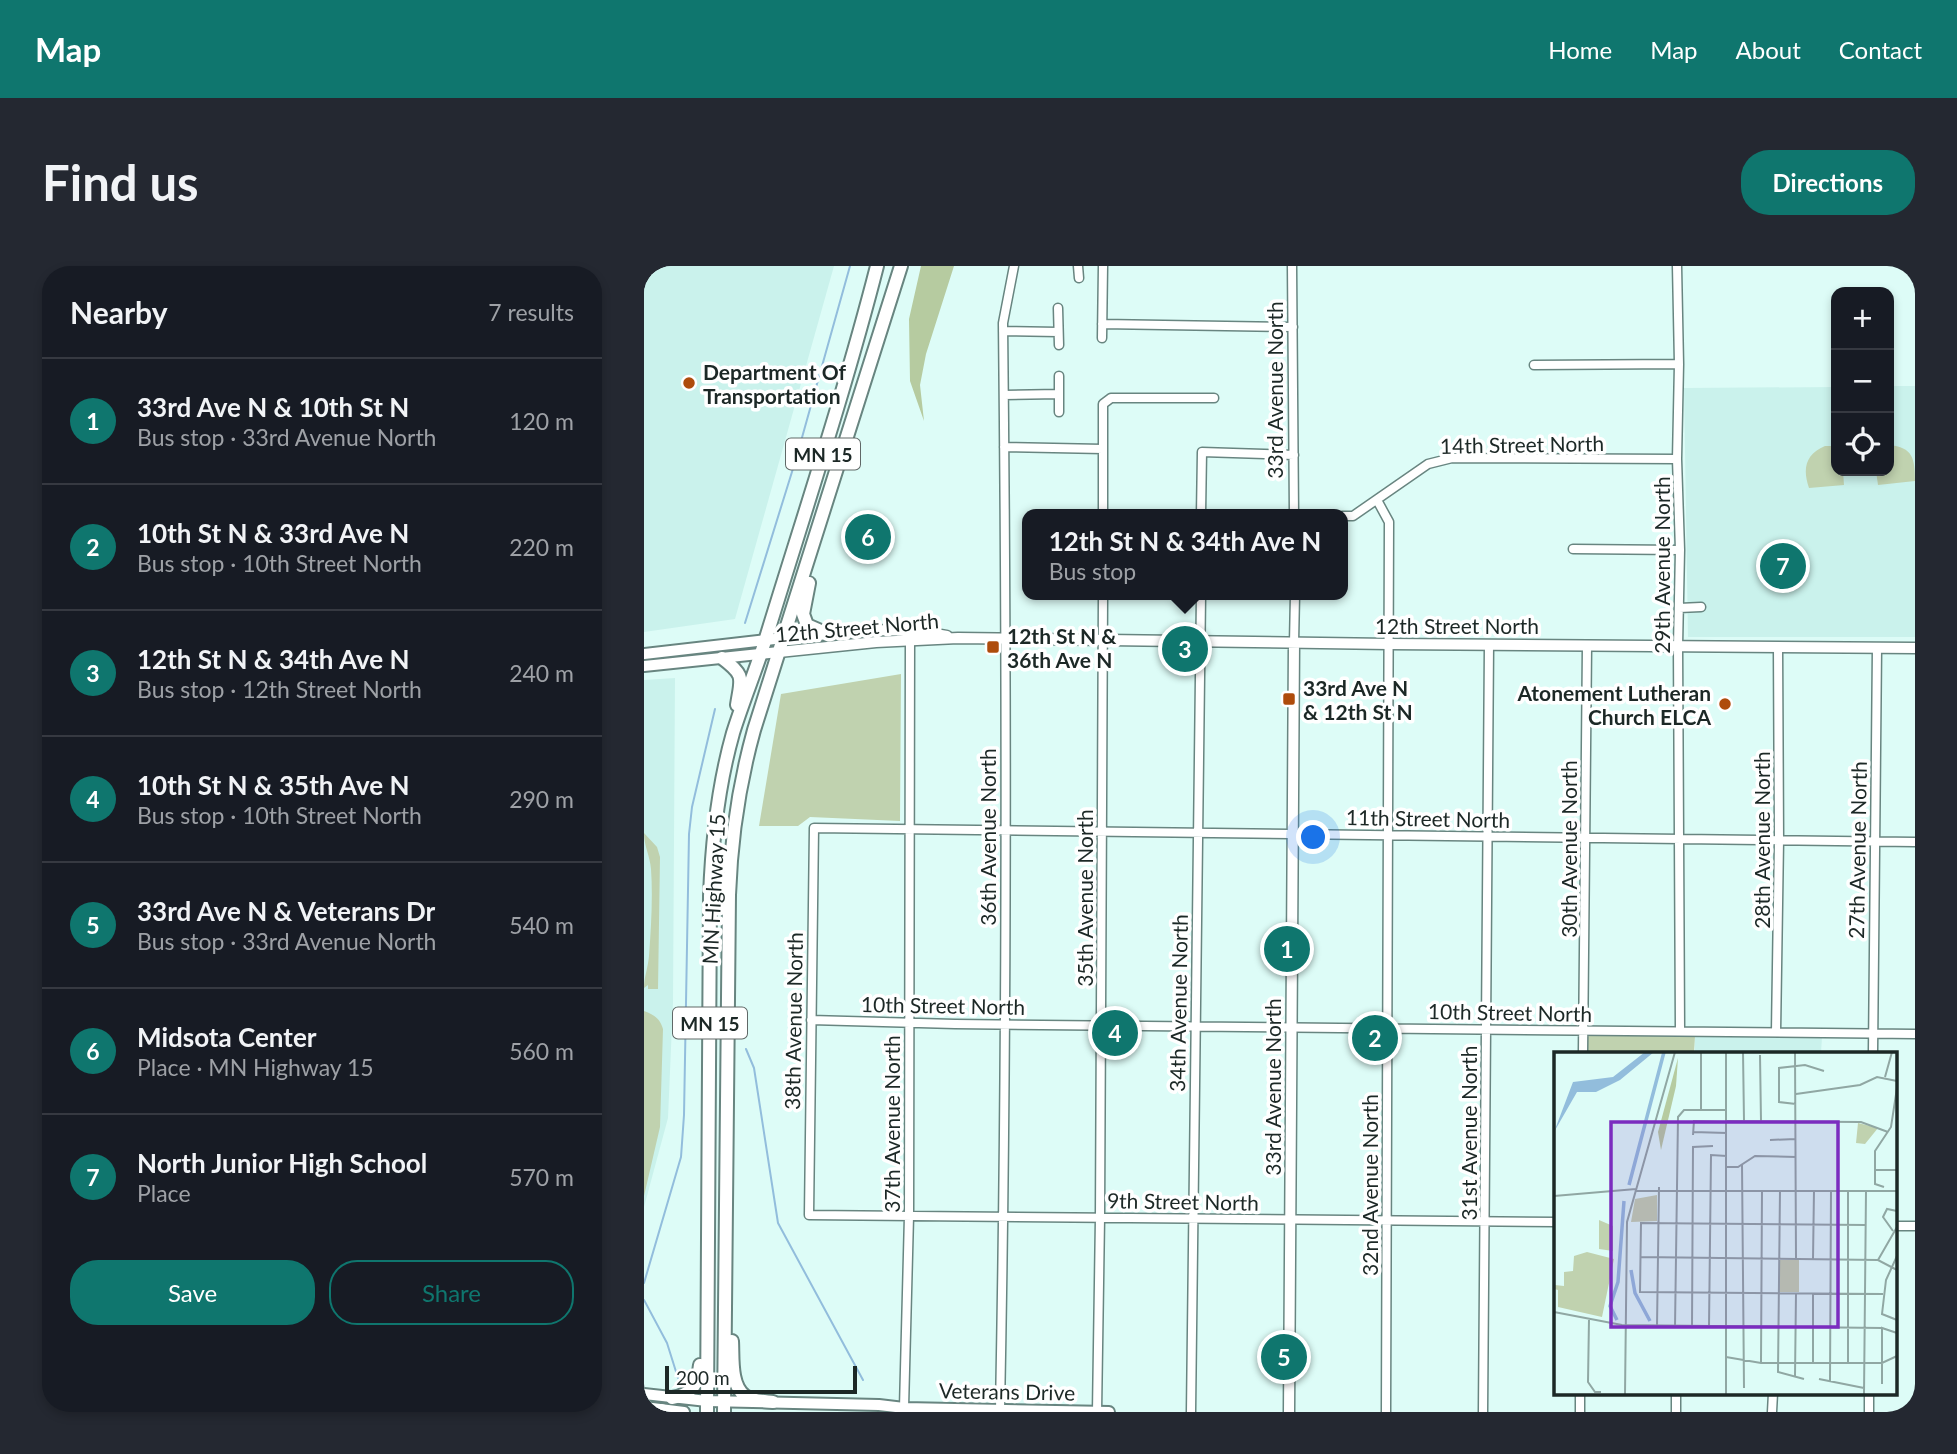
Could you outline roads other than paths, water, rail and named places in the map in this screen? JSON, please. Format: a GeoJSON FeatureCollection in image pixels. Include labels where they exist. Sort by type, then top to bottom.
{"type":"FeatureCollection","features":[{"type":"Feature","properties":{"kind":"highway","name":"MN Highway 15"},"geometry":{"type":"LineString","coordinates":[[707,1406],[711,863],[719,799],[733,735],[855,353],[877,266]]}},
{"type":"Feature","properties":{"kind":"highway","name":"MN Highway 15"},"geometry":{"type":"LineString","coordinates":[[724,1406],[728,922],[731,847],[737,803],[747,756],[783,638],[901,266]]}},
{"type":"Feature","properties":{"kind":"highway"},"geometry":{"type":"LineString","coordinates":[[832,486],[803,614],[807,625],[816,630],[849,632]]}},
{"type":"Feature","properties":{"kind":"highway"},"geometry":{"type":"LineString","coordinates":[[722,658],[736,668],[740,678],[733,735]]}},
{"type":"Feature","properties":{"kind":"highway"},"geometry":{"type":"LineString","coordinates":[[726,1262],[737,1385],[747,1397],[773,1402]]}},
{"type":"Feature","properties":{"kind":"highway"},"geometry":{"type":"LineString","coordinates":[[673,1398],[688,1393],[698,1379],[708,1280]]}},
{"type":"Feature","properties":{"kind":"main road"},"geometry":{"type":"LineString","coordinates":[[644,653],[783,638]]}},
{"type":"Feature","properties":{"kind":"main road","name":"12th Street North"},"geometry":{"type":"LineString","coordinates":[[644,666],[779,652]]}},
{"type":"Feature","properties":{"kind":"main road","name":"Veterans Drive"},"geometry":{"type":"LineString","coordinates":[[644,1394],[707,1406],[773,1402],[904,1408],[1109,1412]]}},
{"type":"Feature","properties":{"kind":"main road"},"geometry":{"type":"LineString","coordinates":[[644,1407],[684,1412]]}},
{"type":"Feature","properties":{"kind":"main road","name":"Veterans Drive"},"geometry":{"type":"LineString","coordinates":[[888,1412],[904,1408]]}},
{"type":"Feature","properties":{"kind":"street","name":"36th Avenue North"},"geometry":{"type":"LineString","coordinates":[[1000,1410],[1004,1217],[1003,331],[1014,266]]}},
{"type":"Feature","properties":{"kind":"street"},"geometry":{"type":"LineString","coordinates":[[1078,266],[1079,278]]}},
{"type":"Feature","properties":{"kind":"street"},"geometry":{"type":"LineString","coordinates":[[1102,338],[1103,266]]}},
{"type":"Feature","properties":{"kind":"street","name":"33rd Avenue North"},"geometry":{"type":"LineString","coordinates":[[1292,266],[1294,509]]}},
{"type":"Feature","properties":{"kind":"street","name":"29th Avenue North"},"geometry":{"type":"LineString","coordinates":[[1677,266],[1681,1031]]}},
{"type":"Feature","properties":{"kind":"street"},"geometry":{"type":"LineString","coordinates":[[1058,309],[1059,345]]}},
{"type":"Feature","properties":{"kind":"street"},"geometry":{"type":"LineString","coordinates":[[1102,324],[1293,327]]}},
{"type":"Feature","properties":{"kind":"street"},"geometry":{"type":"LineString","coordinates":[[1003,331],[1058,332]]}},
{"type":"Feature","properties":{"kind":"street"},"geometry":{"type":"LineString","coordinates":[[1534,365],[1679,363]]}},
{"type":"Feature","properties":{"kind":"street"},"geometry":{"type":"LineString","coordinates":[[1059,376],[1059,412]]}},
{"type":"Feature","properties":{"kind":"street"},"geometry":{"type":"LineString","coordinates":[[1004,395],[1059,394]]}},
{"type":"Feature","properties":{"kind":"street"},"geometry":{"type":"LineString","coordinates":[[1103,509],[1103,404],[1111,398],[1214,398]]}},
{"type":"Feature","properties":{"kind":"street"},"geometry":{"type":"LineString","coordinates":[[1004,447],[1103,449]]}},
{"type":"Feature","properties":{"kind":"street"},"geometry":{"type":"LineString","coordinates":[[1201,509],[1202,452],[1294,455]]}},
{"type":"Feature","properties":{"kind":"street","name":"14th Street North"},"geometry":{"type":"LineString","coordinates":[[1348,516],[1353,516],[1428,464],[1452,458],[1677,459]]}},
{"type":"Feature","properties":{"kind":"street","name":"32nd Avenue North"},"geometry":{"type":"LineString","coordinates":[[1377,500],[1389,522],[1386,1412]]}},
{"type":"Feature","properties":{"kind":"street"},"geometry":{"type":"LineString","coordinates":[[1573,549],[1680,550]]}},
{"type":"Feature","properties":{"kind":"street","name":"35th Avenue North"},"geometry":{"type":"LineString","coordinates":[[1097,1412],[1103,600]]}},
{"type":"Feature","properties":{"kind":"street","name":"34th Avenue North"},"geometry":{"type":"LineString","coordinates":[[1191,1412],[1200,600]]}},
{"type":"Feature","properties":{"kind":"street","name":"33rd Avenue North"},"geometry":{"type":"LineString","coordinates":[[1289,1412],[1295,600]]}},
{"type":"Feature","properties":{"kind":"street"},"geometry":{"type":"LineString","coordinates":[[1679,608],[1701,607]]}},
{"type":"Feature","properties":{"kind":"street","name":"12th Street North"},"geometry":{"type":"LineString","coordinates":[[783,638],[849,632],[958,638],[1103,641],[1915,648]]}},
{"type":"Feature","properties":{"kind":"street","name":"12th Street North"},"geometry":{"type":"LineString","coordinates":[[779,652],[911,635]]}},
{"type":"Feature","properties":{"kind":"street","name":"37th Avenue North"},"geometry":{"type":"LineString","coordinates":[[904,1408],[909,1216],[911,635]]}},
{"type":"Feature","properties":{"kind":"street","name":"31st Avenue North"},"geometry":{"type":"LineString","coordinates":[[1483,1412],[1489,645]]}},
{"type":"Feature","properties":{"kind":"street","name":"30th Avenue North"},"geometry":{"type":"LineString","coordinates":[[1583,1052],[1587,646]]}},
{"type":"Feature","properties":{"kind":"street","name":"28th Avenue North"},"geometry":{"type":"LineString","coordinates":[[1776,1032],[1778,647]]}},
{"type":"Feature","properties":{"kind":"street","name":"27th Avenue North"},"geometry":{"type":"LineString","coordinates":[[1873,1052],[1877,648]]}},
{"type":"Feature","properties":{"kind":"street","name":"11th Street North"},"geometry":{"type":"LineString","coordinates":[[814,828],[1915,842]]}},
{"type":"Feature","properties":{"kind":"street","name":"38th Avenue North"},"geometry":{"type":"LineString","coordinates":[[808,1215],[814,828]]}},
{"type":"Feature","properties":{"kind":"street","name":"10th Street North"},"geometry":{"type":"LineString","coordinates":[[811,1020],[1915,1034]]}},
{"type":"Feature","properties":{"kind":"street","name":"9th Street North"},"geometry":{"type":"LineString","coordinates":[[808,1215],[1554,1222]]}},
{"type":"Feature","properties":{"kind":"street"},"geometry":{"type":"LineString","coordinates":[[1580,1394],[1580,1412]]}},
{"type":"Feature","properties":{"kind":"street"},"geometry":{"type":"LineString","coordinates":[[1676,1394],[1676,1412]]}},
{"type":"Feature","properties":{"kind":"street"},"geometry":{"type":"LineString","coordinates":[[1772,1412],[1773,1394]]}},
{"type":"Feature","properties":{"kind":"street"},"geometry":{"type":"LineString","coordinates":[[1869,1394],[1869,1412]]}},
{"type":"Feature","properties":{"kind":"waterway"},"geometry":{"type":"LineString","coordinates":[[745,623],[796,459],[850,266]]}},
{"type":"Feature","properties":{"kind":"waterway"},"geometry":{"type":"LineString","coordinates":[[644,1283],[681,1157],[689,834],[692,807],[715,709]]}},
{"type":"Feature","properties":{"kind":"waterway"},"geometry":{"type":"LineString","coordinates":[[746,1049],[754,1068],[778,1223],[863,1380]]}},
{"type":"Feature","properties":{"kind":"waterway"},"geometry":{"type":"LineString","coordinates":[[644,1300],[667,1343],[678,1378]]}},
{"type":"Feature","properties":{"kind":"place","name":"Department Of Transportation"},"geometry":{"type":"Point","coordinates":[689,383]}},
{"type":"Feature","properties":{"kind":"place","name":"Midsota Center"},"geometry":{"type":"Point","coordinates":[868,537]}},
{"type":"Feature","properties":{"kind":"place","name":"North Junior High School"},"geometry":{"type":"Point","coordinates":[1783,566]}},
{"type":"Feature","properties":{"kind":"place","name":"12th St N & 36th Ave N"},"geometry":{"type":"Point","coordinates":[993,647]}},
{"type":"Feature","properties":{"kind":"place","name":"12th St N & 34th Ave N"},"geometry":{"type":"Point","coordinates":[1185,649]}},
{"type":"Feature","properties":{"kind":"place","name":"33rd Ave N & 12th St N"},"geometry":{"type":"Point","coordinates":[1289,699]}},
{"type":"Feature","properties":{"kind":"place","name":"Atonement Lutheran Church ELCA"},"geometry":{"type":"Point","coordinates":[1725,704]}},
{"type":"Feature","properties":{"kind":"place","name":"33rd Ave N & 10th St N"},"geometry":{"type":"Point","coordinates":[1287,949]}},
{"type":"Feature","properties":{"kind":"place","name":"10th St N & 35th Ave N"},"geometry":{"type":"Point","coordinates":[1115,1033]}},
{"type":"Feature","properties":{"kind":"place","name":"10th St N & 33rd Ave N"},"geometry":{"type":"Point","coordinates":[1375,1038]}},
{"type":"Feature","properties":{"kind":"place","name":"33rd Ave N & Veterans Dr"},"geometry":{"type":"Point","coordinates":[1284,1357]}}]}
